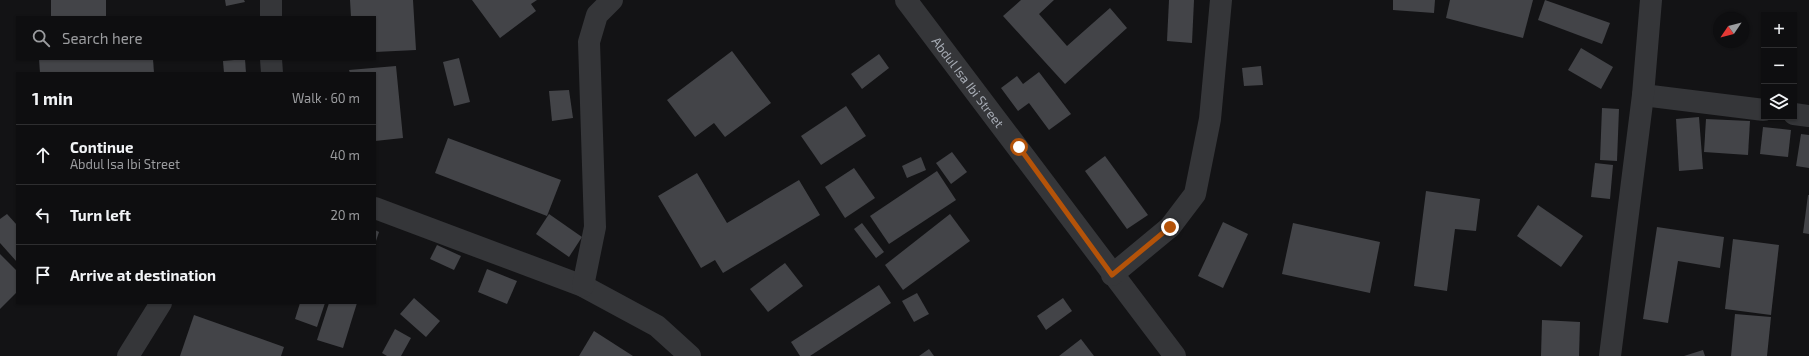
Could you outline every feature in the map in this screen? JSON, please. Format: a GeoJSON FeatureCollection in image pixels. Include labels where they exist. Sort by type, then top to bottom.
{"type":"FeatureCollection","features":[{"type":"Feature","properties":{"kind":"street"},"geometry":{"type":"LineString","coordinates":[[271,0],[271,16]]}},
{"type":"Feature","properties":{"kind":"street"},"geometry":{"type":"LineString","coordinates":[[583,286],[595,227],[589,42],[597,14],[612,0]]}},
{"type":"Feature","properties":{"kind":"street","name":"Abdul Isa Ibi Street"},"geometry":{"type":"LineString","coordinates":[[906,0],[1019,147],[1112,275],[1176,356]]}},
{"type":"Feature","properties":{"kind":"street"},"geometry":{"type":"LineString","coordinates":[[1112,275],[1170,227],[1195,194],[1210,119],[1220,0]]}},
{"type":"Feature","properties":{"kind":"street"},"geometry":{"type":"LineString","coordinates":[[1610,356],[1643,95],[1651,0]]}},
{"type":"Feature","properties":{"kind":"street"},"geometry":{"type":"LineString","coordinates":[[272,60],[272,72]]}},
{"type":"Feature","properties":{"kind":"street"},"geometry":{"type":"LineString","coordinates":[[1643,95],[1761,110]]}},
{"type":"Feature","properties":{"kind":"street"},"geometry":{"type":"LineString","coordinates":[[1797,114],[1809,116]]}},
{"type":"Feature","properties":{"kind":"street"},"geometry":{"type":"LineString","coordinates":[[376,208],[583,286],[657,326],[690,356]]}},
{"type":"Feature","properties":{"kind":"street"},"geometry":{"type":"LineString","coordinates":[[128,356],[160,304]]}},
{"type":"Feature","properties":{"kind":"building"},"geometry":{"type":"Polygon","coordinates":[[[51,0],[106,0],[106,16],[51,16],[51,0]]]}},
{"type":"Feature","properties":{"kind":"building"},"geometry":{"type":"Polygon","coordinates":[[[225,0],[244,0],[245,2],[226,6],[225,0]]]}},
{"type":"Feature","properties":{"kind":"building"},"geometry":{"type":"Polygon","coordinates":[[[350,0],[413,0],[416,50],[376,52],[376,16],[351,16],[350,0]]]}},
{"type":"Feature","properties":{"kind":"building"},"geometry":{"type":"Polygon","coordinates":[[[472,0],[537,0],[531,4],[536,11],[500,38],[472,0]]]}},
{"type":"Feature","properties":{"kind":"building"},"geometry":{"type":"Polygon","coordinates":[[[1021,0],[1054,0],[1039,14],[1067,46],[1110,8],[1127,28],[1065,84],[1003,16],[1021,0]]]}},
{"type":"Feature","properties":{"kind":"building"},"geometry":{"type":"Polygon","coordinates":[[[1169,0],[1194,0],[1192,43],[1167,41],[1169,0]]]}},
{"type":"Feature","properties":{"kind":"building"},"geometry":{"type":"Polygon","coordinates":[[[1393,0],[1435,0],[1434,13],[1393,10],[1393,0]]]}},
{"type":"Feature","properties":{"kind":"building"},"geometry":{"type":"Polygon","coordinates":[[[1450,0],[1533,0],[1523,38],[1446,18],[1450,0]]]}},
{"type":"Feature","properties":{"kind":"building"},"geometry":{"type":"Polygon","coordinates":[[[1545,0],[1610,23],[1602,44],[1538,20],[1545,0]]]}},
{"type":"Feature","properties":{"kind":"building"},"geometry":{"type":"Polygon","coordinates":[[[1581,48],[1613,67],[1601,89],[1568,70],[1581,48]]]}},
{"type":"Feature","properties":{"kind":"building"},"geometry":{"type":"Polygon","coordinates":[[[732,51],[771,103],[725,137],[714,123],[695,137],[667,100],[732,51]]]}},
{"type":"Feature","properties":{"kind":"building"},"geometry":{"type":"Polygon","coordinates":[[[879,54],[889,68],[862,89],[851,74],[879,54]]]}},
{"type":"Feature","properties":{"kind":"building"},"geometry":{"type":"Polygon","coordinates":[[[459,58],[470,102],[454,106],[443,62],[459,58]]]}},
{"type":"Feature","properties":{"kind":"building"},"geometry":{"type":"Polygon","coordinates":[[[39,60],[153,60],[154,72],[40,72],[39,60]]]}},
{"type":"Feature","properties":{"kind":"building"},"geometry":{"type":"Polygon","coordinates":[[[245,60],[246,72],[224,72],[223,61],[245,60]]]}},
{"type":"Feature","properties":{"kind":"building"},"geometry":{"type":"Polygon","coordinates":[[[396,66],[403,138],[376,141],[376,72],[350,72],[349,70],[396,66]]]}},
{"type":"Feature","properties":{"kind":"building"},"geometry":{"type":"Polygon","coordinates":[[[1261,66],[1263,85],[1244,86],[1242,68],[1261,66]]]}},
{"type":"Feature","properties":{"kind":"building"},"geometry":{"type":"Polygon","coordinates":[[[1039,72],[1071,114],[1049,130],[1029,103],[1018,111],[1001,88],[1017,76],[1023,84],[1039,72]]]}},
{"type":"Feature","properties":{"kind":"building"},"geometry":{"type":"Polygon","coordinates":[[[569,90],[573,118],[552,121],[549,91],[569,90]]]}},
{"type":"Feature","properties":{"kind":"building"},"geometry":{"type":"Polygon","coordinates":[[[846,106],[866,136],[821,165],[801,136],[846,106]]]}},
{"type":"Feature","properties":{"kind":"building"},"geometry":{"type":"Polygon","coordinates":[[[1602,108],[1619,109],[1617,161],[1600,160],[1602,108]]]}},
{"type":"Feature","properties":{"kind":"building"},"geometry":{"type":"Polygon","coordinates":[[[1699,117],[1703,169],[1679,171],[1676,119],[1699,117]]]}},
{"type":"Feature","properties":{"kind":"building"},"geometry":{"type":"Polygon","coordinates":[[[1706,119],[1750,121],[1748,155],[1704,152],[1706,119]]]}},
{"type":"Feature","properties":{"kind":"building"},"geometry":{"type":"Polygon","coordinates":[[[1763,127],[1791,130],[1788,157],[1760,154],[1763,127]]]}},
{"type":"Feature","properties":{"kind":"building"},"geometry":{"type":"Polygon","coordinates":[[[1801,134],[1809,135],[1809,168],[1796,166],[1801,134]]]}},
{"type":"Feature","properties":{"kind":"building"},"geometry":{"type":"Polygon","coordinates":[[[448,138],[561,180],[547,216],[435,173],[448,138]]]}},
{"type":"Feature","properties":{"kind":"building"},"geometry":{"type":"Polygon","coordinates":[[[952,152],[967,172],[951,184],[936,163],[952,152]]]}},
{"type":"Feature","properties":{"kind":"building"},"geometry":{"type":"Polygon","coordinates":[[[1105,156],[1148,215],[1127,229],[1085,171],[1105,156]]]}},
{"type":"Feature","properties":{"kind":"building"},"geometry":{"type":"Polygon","coordinates":[[[921,157],[926,170],[907,178],[902,166],[921,157]]]}},
{"type":"Feature","properties":{"kind":"building"},"geometry":{"type":"Polygon","coordinates":[[[1595,163],[1613,165],[1610,199],[1591,197],[1595,163]]]}},
{"type":"Feature","properties":{"kind":"building"},"geometry":{"type":"Polygon","coordinates":[[[854,168],[875,198],[845,218],[825,187],[854,168]]]}},
{"type":"Feature","properties":{"kind":"building"},"geometry":{"type":"Polygon","coordinates":[[[937,171],[956,200],[889,244],[870,216],[937,171]]]}},
{"type":"Feature","properties":{"kind":"building"},"geometry":{"type":"Polygon","coordinates":[[[697,173],[727,223],[799,180],[820,215],[723,273],[715,260],[701,268],[658,196],[697,173]]]}},
{"type":"Feature","properties":{"kind":"building"},"geometry":{"type":"Polygon","coordinates":[[[1426,191],[1480,199],[1476,231],[1455,229],[1447,291],[1414,286],[1426,191]]]}},
{"type":"Feature","properties":{"kind":"building"},"geometry":{"type":"Polygon","coordinates":[[[1809,195],[1809,234],[1803,233],[1809,195]]]}},
{"type":"Feature","properties":{"kind":"building"},"geometry":{"type":"Polygon","coordinates":[[[1538,205],[1583,236],[1561,267],[1517,236],[1538,205]]]}},
{"type":"Feature","properties":{"kind":"building"},"geometry":{"type":"Polygon","coordinates":[[[7,214],[16,224],[16,261],[0,243],[0,219],[7,214]]]}},
{"type":"Feature","properties":{"kind":"building"},"geometry":{"type":"Polygon","coordinates":[[[549,214],[582,237],[569,257],[536,234],[549,214]]]}},
{"type":"Feature","properties":{"kind":"building"},"geometry":{"type":"Polygon","coordinates":[[[950,214],[970,241],[903,290],[885,265],[950,214]]]}},
{"type":"Feature","properties":{"kind":"building"},"geometry":{"type":"Polygon","coordinates":[[[1223,222],[1248,234],[1223,288],[1198,276],[1223,222]]]}},
{"type":"Feature","properties":{"kind":"building"},"geometry":{"type":"Polygon","coordinates":[[[862,223],[884,252],[876,258],[854,229],[862,223]]]}},
{"type":"Feature","properties":{"kind":"building"},"geometry":{"type":"Polygon","coordinates":[[[1293,223],[1380,242],[1370,293],[1282,274],[1293,223]]]}},
{"type":"Feature","properties":{"kind":"building"},"geometry":{"type":"Polygon","coordinates":[[[1657,227],[1724,237],[1720,268],[1678,261],[1668,323],[1643,319],[1657,227]]]}},
{"type":"Feature","properties":{"kind":"building"},"geometry":{"type":"Polygon","coordinates":[[[376,230],[379,232],[376,241],[376,230]]]}},
{"type":"Feature","properties":{"kind":"building"},"geometry":{"type":"Polygon","coordinates":[[[1733,239],[1779,245],[1771,315],[1725,309],[1733,239]]]}},
{"type":"Feature","properties":{"kind":"building"},"geometry":{"type":"Polygon","coordinates":[[[437,245],[461,256],[454,270],[430,259],[437,245]]]}},
{"type":"Feature","properties":{"kind":"building"},"geometry":{"type":"Polygon","coordinates":[[[0,254],[16,270],[16,293],[0,309],[0,254]]]}},
{"type":"Feature","properties":{"kind":"building"},"geometry":{"type":"Polygon","coordinates":[[[785,263],[803,286],[768,312],[750,289],[785,263]]]}},
{"type":"Feature","properties":{"kind":"building"},"geometry":{"type":"Polygon","coordinates":[[[487,269],[517,281],[507,304],[478,292],[487,269]]]}},
{"type":"Feature","properties":{"kind":"building"},"geometry":{"type":"Polygon","coordinates":[[[879,285],[891,303],[810,356],[800,356],[791,342],[879,285]]]}},
{"type":"Feature","properties":{"kind":"building"},"geometry":{"type":"Polygon","coordinates":[[[917,293],[929,314],[914,322],[902,301],[917,293]]]}},
{"type":"Feature","properties":{"kind":"building"},"geometry":{"type":"Polygon","coordinates":[[[414,298],[440,321],[426,337],[400,314],[414,298]]]}},
{"type":"Feature","properties":{"kind":"building"},"geometry":{"type":"Polygon","coordinates":[[[1063,298],[1072,311],[1046,330],[1037,316],[1063,298]]]}},
{"type":"Feature","properties":{"kind":"building"},"geometry":{"type":"Polygon","coordinates":[[[300,304],[325,304],[317,327],[295,319],[300,304]]]}},
{"type":"Feature","properties":{"kind":"building"},"geometry":{"type":"Polygon","coordinates":[[[329,304],[357,304],[343,348],[317,340],[329,304]]]}},
{"type":"Feature","properties":{"kind":"building"},"geometry":{"type":"Polygon","coordinates":[[[1735,314],[1771,317],[1767,356],[1731,356],[1735,314]]]}},
{"type":"Feature","properties":{"kind":"building"},"geometry":{"type":"Polygon","coordinates":[[[194,315],[284,347],[281,356],[180,356],[194,315]]]}},
{"type":"Feature","properties":{"kind":"building"},"geometry":{"type":"Polygon","coordinates":[[[1542,320],[1580,322],[1579,356],[1541,356],[1542,320]]]}},
{"type":"Feature","properties":{"kind":"building"},"geometry":{"type":"Polygon","coordinates":[[[395,329],[411,338],[401,356],[387,356],[382,353],[395,329]]]}},
{"type":"Feature","properties":{"kind":"building"},"geometry":{"type":"Polygon","coordinates":[[[594,331],[633,356],[579,356],[594,331]]]}},
{"type":"Feature","properties":{"kind":"building"},"geometry":{"type":"Polygon","coordinates":[[[1081,339],[1094,356],[1059,356],[1081,339]]]}},
{"type":"Feature","properties":{"kind":"building"},"geometry":{"type":"Polygon","coordinates":[[[929,349],[934,356],[919,356],[929,349]]]}},
{"type":"Feature","properties":{"kind":"building"},"geometry":{"type":"Polygon","coordinates":[[[1703,350],[1705,356],[1684,356],[1703,350]]]}},
{"type":"Feature","properties":{"kind":"route"},"geometry":{"type":"LineString","coordinates":[[1019,147],[1112,275],[1170,227]]}}]}
